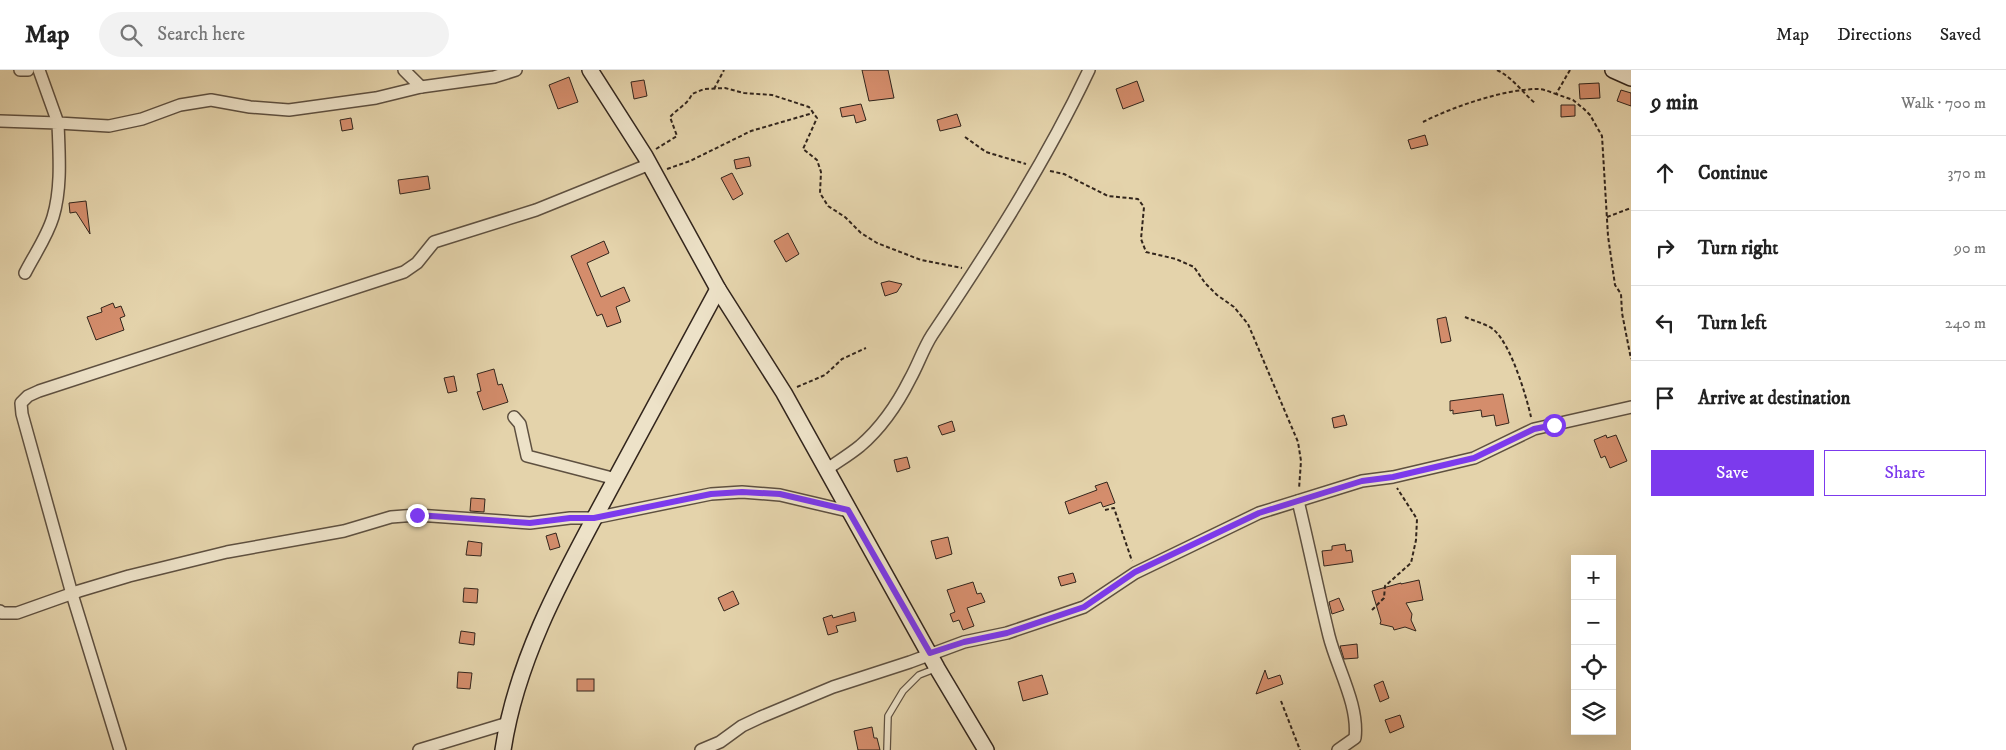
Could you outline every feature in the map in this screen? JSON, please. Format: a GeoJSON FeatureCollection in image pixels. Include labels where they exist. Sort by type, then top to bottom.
{"type":"FeatureCollection","features":[{"type":"Feature","properties":{"kind":"street"},"geometry":{"type":"LineString","coordinates":[[20,70],[28,70]]}},
{"type":"Feature","properties":{"kind":"street"},"geometry":{"type":"LineString","coordinates":[[25,273],[53,216],[59,157],[58,123],[39,70]]}},
{"type":"Feature","properties":{"kind":"street"},"geometry":{"type":"LineString","coordinates":[[404,70],[421,87]]}},
{"type":"Feature","properties":{"kind":"street"},"geometry":{"type":"LineString","coordinates":[[0,121],[109,126],[142,119],[180,105],[210,100],[250,107],[290,110],[376,98],[421,87],[494,77],[516,70]]}},
{"type":"Feature","properties":{"kind":"street"},"geometry":{"type":"LineString","coordinates":[[590,70],[650,164],[718,289],[784,393],[937,668],[986,750]]}},
{"type":"Feature","properties":{"kind":"street"},"geometry":{"type":"LineString","coordinates":[[826,470],[860,446],[874,433],[896,404],[911,378],[923,349],[975,271],[1039,168],[1089,70]]}},
{"type":"Feature","properties":{"kind":"street"},"geometry":{"type":"LineString","coordinates":[[1613,70],[1631,78]]}},
{"type":"Feature","properties":{"kind":"street"},"geometry":{"type":"LineString","coordinates":[[120,750],[72,594],[22,414],[21,403],[28,396],[39,390],[404,272],[417,263],[434,242],[536,210],[650,164]]}},
{"type":"Feature","properties":{"kind":"street"},"geometry":{"type":"LineString","coordinates":[[503,750],[508,723],[529,650],[594,518],[718,289]]}},
{"type":"Feature","properties":{"kind":"street"},"geometry":{"type":"LineString","coordinates":[[701,750],[720,742],[742,726],[761,717],[834,687],[964,642],[1007,633],[1084,607],[1135,572],[1259,513],[1362,481],[1393,477],[1474,458],[1534,429],[1631,407]]}},
{"type":"Feature","properties":{"kind":"street"},"geometry":{"type":"LineString","coordinates":[[514,417],[520,424],[527,456],[616,479]]}},
{"type":"Feature","properties":{"kind":"street"},"geometry":{"type":"LineString","coordinates":[[0,611],[2,613],[17,614],[129,576],[227,552],[344,531],[391,517],[417,515],[530,523],[570,518],[594,518],[711,494],[742,492],[780,494],[848,510]]}},
{"type":"Feature","properties":{"kind":"street"},"geometry":{"type":"LineString","coordinates":[[1298,501],[1329,637],[1352,706],[1356,726],[1355,738],[1338,750]]}},
{"type":"Feature","properties":{"kind":"street"},"geometry":{"type":"LineString","coordinates":[[419,750],[508,723]]}},
{"type":"Feature","properties":{"kind":"lane"},"geometry":{"type":"LineString","coordinates":[[887,750],[888,716],[903,691],[918,675],[937,668]]}},
{"type":"Feature","properties":{"kind":"path"},"geometry":{"type":"LineString","coordinates":[[714,89],[724,70]]}},
{"type":"Feature","properties":{"kind":"path"},"geometry":{"type":"LineString","coordinates":[[1497,70],[1514,80],[1520,90],[1536,104]]}},
{"type":"Feature","properties":{"kind":"path"},"geometry":{"type":"LineString","coordinates":[[1556,94],[1570,70]]}},
{"type":"Feature","properties":{"kind":"path"},"geometry":{"type":"LineString","coordinates":[[650,164],[677,136],[670,117],[680,107],[689,102],[692,94],[704,89],[725,88],[744,93],[772,96],[809,107],[817,118],[803,150],[816,160],[821,172],[820,193],[828,206],[845,217],[861,233],[877,243],[921,260],[975,271]]}},
{"type":"Feature","properties":{"kind":"path"},"geometry":{"type":"LineString","coordinates":[[1423,122],[1441,113],[1520,90],[1540,89],[1573,100],[1590,115],[1602,136],[1607,217],[1615,285],[1621,294],[1622,313],[1631,358]]}},
{"type":"Feature","properties":{"kind":"path"},"geometry":{"type":"LineString","coordinates":[[650,164],[690,161],[751,131],[813,113]]}},
{"type":"Feature","properties":{"kind":"path"},"geometry":{"type":"LineString","coordinates":[[965,138],[986,152],[1064,174],[1108,196],[1138,199],[1144,207],[1141,239],[1146,252],[1176,259],[1194,267],[1205,284],[1234,307],[1248,324],[1298,442],[1301,461],[1298,501]]}},
{"type":"Feature","properties":{"kind":"path"},"geometry":{"type":"LineString","coordinates":[[1607,217],[1631,208]]}},
{"type":"Feature","properties":{"kind":"path"},"geometry":{"type":"LineString","coordinates":[[1465,317],[1494,330],[1507,349],[1519,377],[1534,429]]}},
{"type":"Feature","properties":{"kind":"path"},"geometry":{"type":"LineString","coordinates":[[784,393],[825,375],[842,359],[866,348]]}},
{"type":"Feature","properties":{"kind":"path"},"geometry":{"type":"LineString","coordinates":[[1372,610],[1384,598],[1385,586],[1410,563],[1416,540],[1417,519],[1395,485],[1393,477]]}},
{"type":"Feature","properties":{"kind":"path"},"geometry":{"type":"LineString","coordinates":[[1105,510],[1114,508],[1135,572]]}},
{"type":"Feature","properties":{"kind":"path"},"geometry":{"type":"LineString","coordinates":[[1282,701],[1300,750]]}},
{"type":"Feature","properties":{"kind":"building"},"geometry":{"type":"Polygon","coordinates":[[[862,70],[888,70],[894,98],[869,101],[862,70]]]}},
{"type":"Feature","properties":{"kind":"building"},"geometry":{"type":"Polygon","coordinates":[[[569,77],[578,102],[558,109],[549,85],[569,77]]]}},
{"type":"Feature","properties":{"kind":"building"},"geometry":{"type":"Polygon","coordinates":[[[644,80],[647,96],[634,99],[631,82],[644,80]]]}},
{"type":"Feature","properties":{"kind":"building"},"geometry":{"type":"Polygon","coordinates":[[[1137,81],[1144,101],[1123,109],[1116,89],[1137,81]]]}},
{"type":"Feature","properties":{"kind":"building"},"geometry":{"type":"Polygon","coordinates":[[[1599,83],[1600,98],[1580,99],[1579,84],[1599,83]]]}},
{"type":"Feature","properties":{"kind":"building"},"geometry":{"type":"Polygon","coordinates":[[[1621,90],[1631,93],[1631,106],[1617,101],[1621,90]]]}},
{"type":"Feature","properties":{"kind":"building"},"geometry":{"type":"Polygon","coordinates":[[[861,104],[866,120],[856,123],[854,115],[842,117],[840,108],[861,104]]]}},
{"type":"Feature","properties":{"kind":"building"},"geometry":{"type":"Polygon","coordinates":[[[1561,105],[1575,105],[1575,116],[1561,117],[1561,105]]]}},
{"type":"Feature","properties":{"kind":"building"},"geometry":{"type":"Polygon","coordinates":[[[957,114],[961,126],[940,131],[937,120],[957,114]]]}},
{"type":"Feature","properties":{"kind":"building"},"geometry":{"type":"Polygon","coordinates":[[[351,118],[353,129],[342,131],[340,120],[351,118]]]}},
{"type":"Feature","properties":{"kind":"building"},"geometry":{"type":"Polygon","coordinates":[[[1425,135],[1428,145],[1411,149],[1408,140],[1425,135]]]}},
{"type":"Feature","properties":{"kind":"building"},"geometry":{"type":"Polygon","coordinates":[[[749,157],[751,166],[736,169],[734,160],[749,157]]]}},
{"type":"Feature","properties":{"kind":"building"},"geometry":{"type":"Polygon","coordinates":[[[732,173],[743,194],[733,200],[721,178],[732,173]]]}},
{"type":"Feature","properties":{"kind":"building"},"geometry":{"type":"Polygon","coordinates":[[[428,176],[430,189],[400,194],[398,180],[428,176]]]}},
{"type":"Feature","properties":{"kind":"building"},"geometry":{"type":"Polygon","coordinates":[[[86,201],[90,234],[76,212],[70,213],[69,203],[86,201]]]}},
{"type":"Feature","properties":{"kind":"building"},"geometry":{"type":"Polygon","coordinates":[[[788,233],[799,254],[786,262],[774,241],[788,233]]]}},
{"type":"Feature","properties":{"kind":"building"},"geometry":{"type":"Polygon","coordinates":[[[604,241],[609,253],[587,263],[601,297],[624,287],[630,301],[616,307],[621,322],[607,327],[602,314],[597,316],[571,256],[604,241]]]}},
{"type":"Feature","properties":{"kind":"building"},"geometry":{"type":"Polygon","coordinates":[[[889,281],[902,284],[897,292],[885,296],[881,283],[889,281]]]}},
{"type":"Feature","properties":{"kind":"building"},"geometry":{"type":"Polygon","coordinates":[[[113,303],[115,308],[121,306],[125,316],[120,318],[124,330],[96,340],[87,317],[102,312],[101,308],[113,303]]]}},
{"type":"Feature","properties":{"kind":"building"},"geometry":{"type":"Polygon","coordinates":[[[1446,317],[1451,341],[1441,343],[1437,319],[1446,317]]]}},
{"type":"Feature","properties":{"kind":"building"},"geometry":{"type":"Polygon","coordinates":[[[494,369],[498,385],[502,384],[508,402],[483,410],[477,392],[481,391],[477,374],[494,369]]]}},
{"type":"Feature","properties":{"kind":"building"},"geometry":{"type":"Polygon","coordinates":[[[454,376],[457,391],[448,393],[444,378],[454,376]]]}},
{"type":"Feature","properties":{"kind":"building"},"geometry":{"type":"Polygon","coordinates":[[[1503,394],[1509,423],[1496,426],[1494,415],[1482,417],[1481,410],[1453,414],[1453,410],[1450,411],[1450,401],[1503,394]]]}},
{"type":"Feature","properties":{"kind":"building"},"geometry":{"type":"Polygon","coordinates":[[[1344,415],[1347,425],[1334,428],[1332,418],[1344,415]]]}},
{"type":"Feature","properties":{"kind":"building"},"geometry":{"type":"Polygon","coordinates":[[[952,421],[955,431],[942,435],[938,426],[952,421]]]}},
{"type":"Feature","properties":{"kind":"building"},"geometry":{"type":"Polygon","coordinates":[[[1606,435],[1607,438],[1616,435],[1627,461],[1610,468],[1605,456],[1601,458],[1594,440],[1606,435]]]}},
{"type":"Feature","properties":{"kind":"building"},"geometry":{"type":"Polygon","coordinates":[[[907,457],[910,468],[897,472],[894,460],[907,457]]]}},
{"type":"Feature","properties":{"kind":"building"},"geometry":{"type":"Polygon","coordinates":[[[1107,482],[1115,503],[1103,507],[1101,502],[1069,514],[1065,502],[1097,490],[1095,486],[1107,482]]]}},
{"type":"Feature","properties":{"kind":"building"},"geometry":{"type":"Polygon","coordinates":[[[471,498],[485,499],[484,512],[470,511],[471,498]]]}},
{"type":"Feature","properties":{"kind":"building"},"geometry":{"type":"Polygon","coordinates":[[[556,533],[560,547],[550,550],[546,536],[556,533]]]}},
{"type":"Feature","properties":{"kind":"building"},"geometry":{"type":"Polygon","coordinates":[[[948,537],[952,554],[936,559],[931,541],[948,537]]]}},
{"type":"Feature","properties":{"kind":"building"},"geometry":{"type":"Polygon","coordinates":[[[468,541],[482,543],[481,556],[466,555],[468,541]]]}},
{"type":"Feature","properties":{"kind":"building"},"geometry":{"type":"Polygon","coordinates":[[[1345,544],[1346,551],[1351,550],[1353,562],[1324,566],[1322,551],[1332,550],[1332,546],[1345,544]]]}},
{"type":"Feature","properties":{"kind":"building"},"geometry":{"type":"Polygon","coordinates":[[[1073,573],[1076,582],[1061,586],[1058,577],[1073,573]]]}},
{"type":"Feature","properties":{"kind":"building"},"geometry":{"type":"Polygon","coordinates":[[[1419,580],[1423,600],[1406,603],[1412,614],[1411,620],[1416,631],[1405,627],[1394,630],[1393,627],[1380,624],[1381,621],[1372,591],[1419,580]]]}},
{"type":"Feature","properties":{"kind":"building"},"geometry":{"type":"Polygon","coordinates":[[[973,582],[977,594],[981,593],[985,602],[967,608],[974,626],[963,630],[959,620],[953,622],[950,614],[955,612],[947,590],[973,582]]]}},
{"type":"Feature","properties":{"kind":"building"},"geometry":{"type":"Polygon","coordinates":[[[464,588],[478,589],[477,603],[463,602],[464,588]]]}},
{"type":"Feature","properties":{"kind":"building"},"geometry":{"type":"Polygon","coordinates":[[[733,591],[739,604],[724,611],[718,598],[733,591]]]}},
{"type":"Feature","properties":{"kind":"building"},"geometry":{"type":"Polygon","coordinates":[[[1339,598],[1344,610],[1332,614],[1329,602],[1339,598]]]}},
{"type":"Feature","properties":{"kind":"building"},"geometry":{"type":"Polygon","coordinates":[[[854,612],[856,621],[836,626],[838,632],[828,635],[823,618],[832,615],[833,618],[854,612]]]}},
{"type":"Feature","properties":{"kind":"building"},"geometry":{"type":"Polygon","coordinates":[[[461,631],[475,633],[474,645],[459,643],[461,631]]]}},
{"type":"Feature","properties":{"kind":"building"},"geometry":{"type":"Polygon","coordinates":[[[1357,644],[1358,658],[1344,659],[1340,646],[1357,644]]]}},
{"type":"Feature","properties":{"kind":"building"},"geometry":{"type":"Polygon","coordinates":[[[1265,670],[1268,679],[1280,675],[1283,684],[1256,694],[1265,670]]]}},
{"type":"Feature","properties":{"kind":"building"},"geometry":{"type":"Polygon","coordinates":[[[458,672],[472,673],[470,689],[457,688],[458,672]]]}},
{"type":"Feature","properties":{"kind":"building"},"geometry":{"type":"Polygon","coordinates":[[[1042,675],[1048,694],[1023,701],[1018,682],[1042,675]]]}},
{"type":"Feature","properties":{"kind":"building"},"geometry":{"type":"Polygon","coordinates":[[[577,679],[594,679],[594,691],[577,691],[577,679]]]}},
{"type":"Feature","properties":{"kind":"building"},"geometry":{"type":"Polygon","coordinates":[[[1383,681],[1389,698],[1380,702],[1374,685],[1383,681]]]}},
{"type":"Feature","properties":{"kind":"building"},"geometry":{"type":"Polygon","coordinates":[[[1400,715],[1404,727],[1390,733],[1385,720],[1400,715]]]}},
{"type":"Feature","properties":{"kind":"building"},"geometry":{"type":"Polygon","coordinates":[[[872,727],[874,738],[877,738],[880,750],[858,750],[854,731],[872,727]]]}},
{"type":"Feature","properties":{"kind":"route"},"geometry":{"type":"LineString","coordinates":[[417,515],[530,523],[570,518],[594,518],[711,494],[742,492],[780,494],[848,510],[930,653],[964,642],[1007,633],[1084,607],[1135,572],[1189,548],[1259,513],[1362,481],[1393,477],[1474,458],[1534,429],[1554,425]]}}]}
